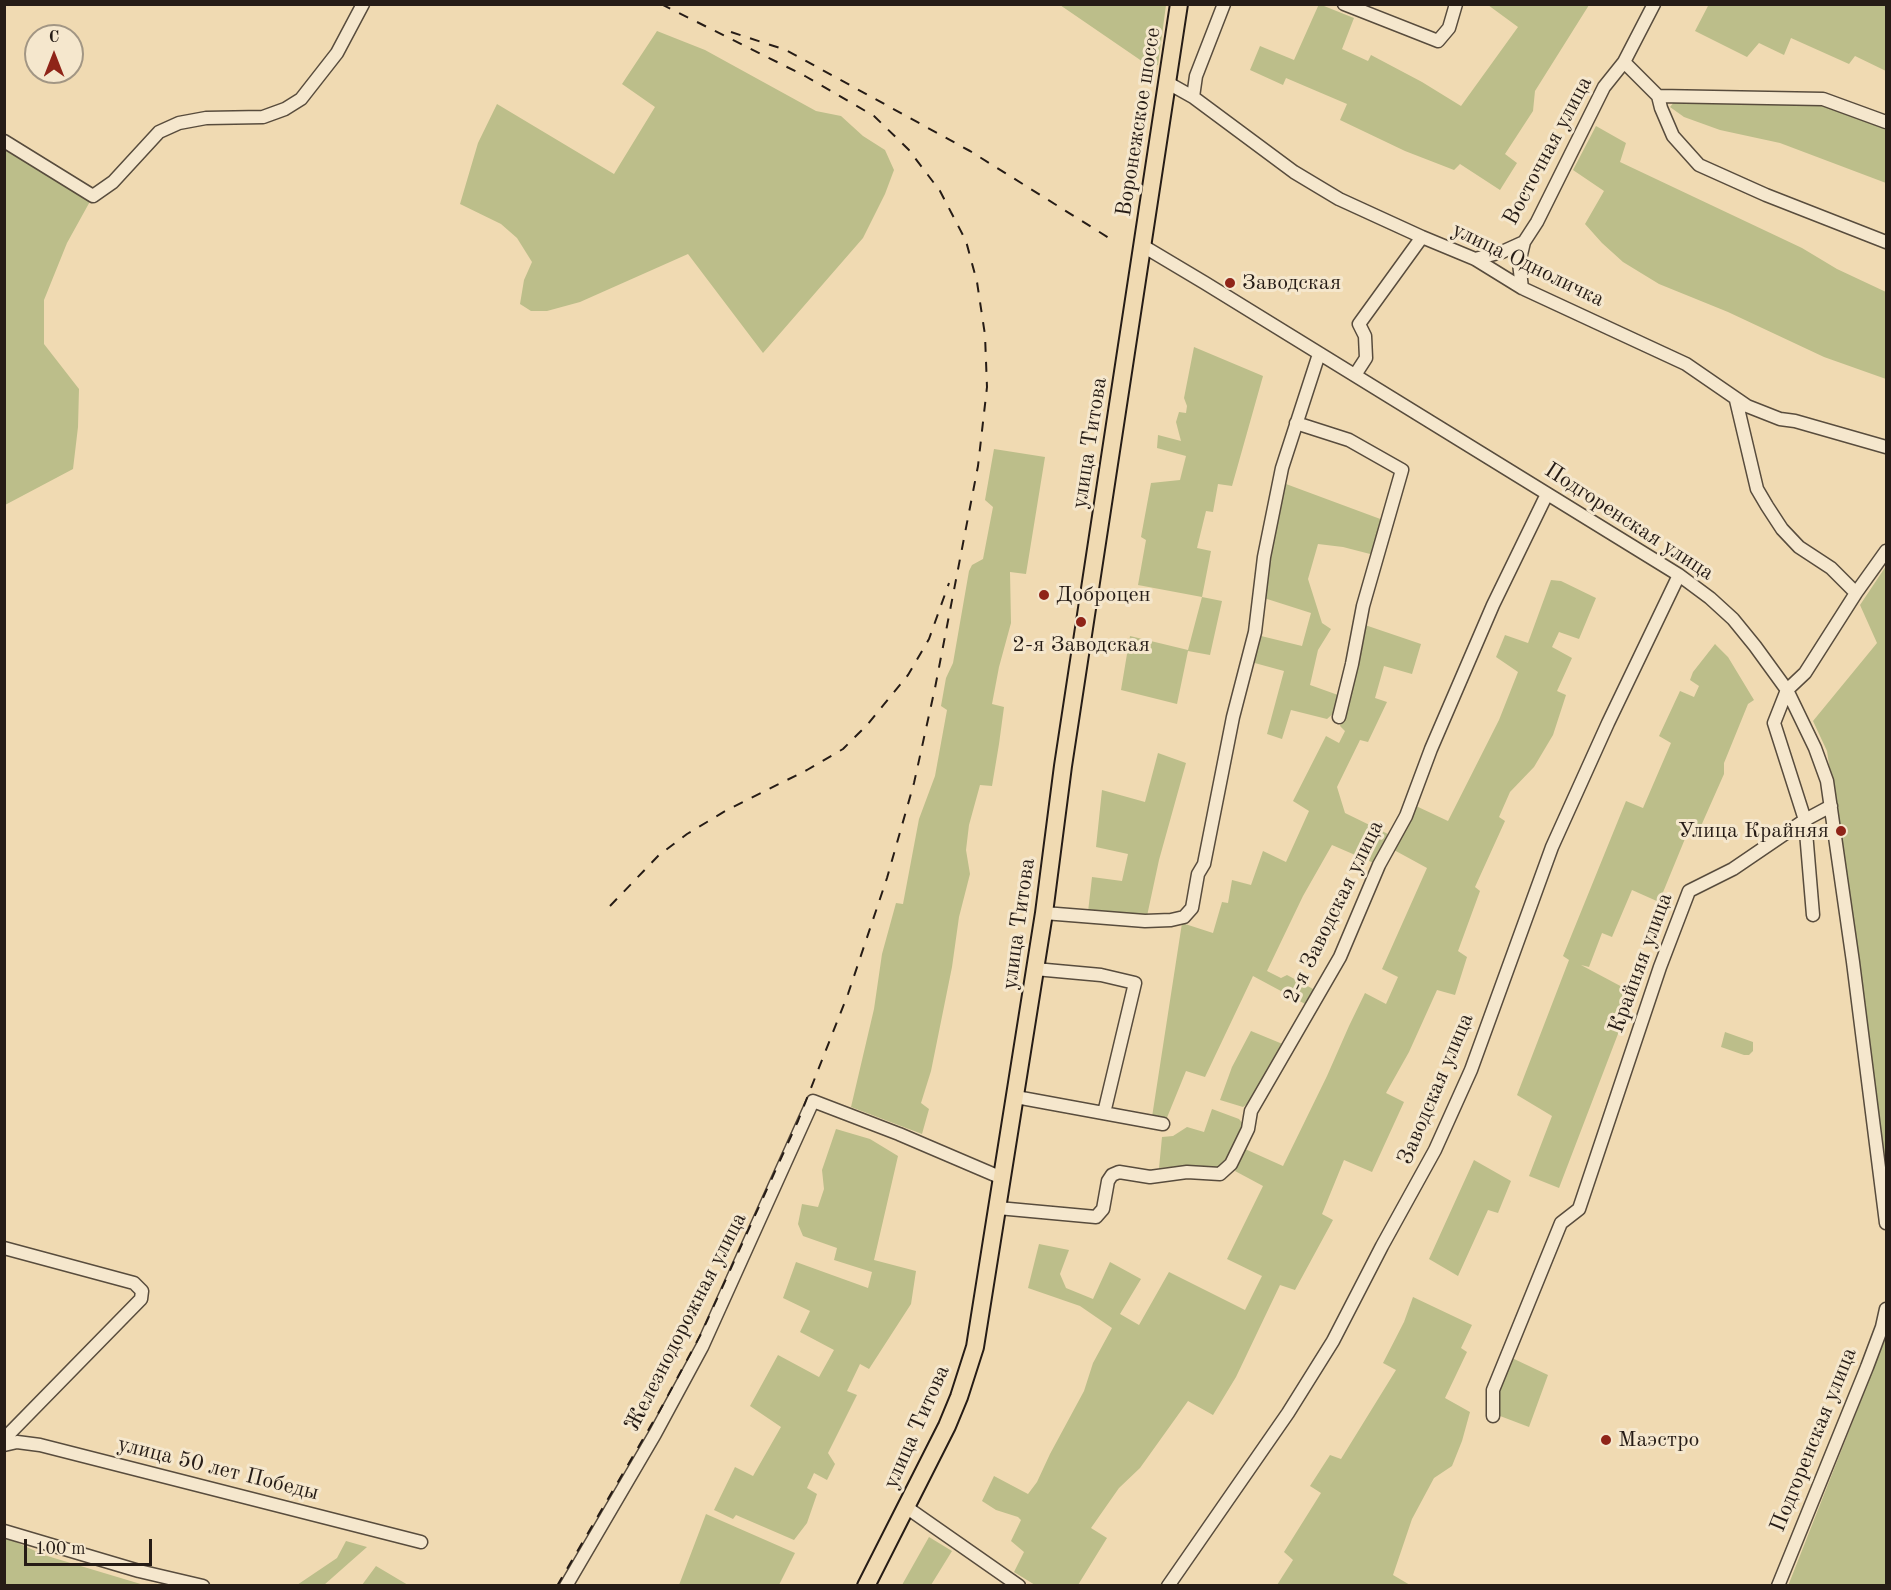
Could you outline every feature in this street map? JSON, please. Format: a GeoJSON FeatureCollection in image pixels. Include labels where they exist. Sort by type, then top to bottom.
{"type":"FeatureCollection","features":[{"type":"Feature","properties":{"kind":"main road","name":"Воронежское шоссе"},"geometry":{"type":"LineString","coordinates":[[1143,246],[1179,4]]}},
{"type":"Feature","properties":{"kind":"main road","name":"улица Титова"},"geometry":{"type":"LineString","coordinates":[[866,1586],[947,1426],[972,1357],[987,1281],[1016,1097],[1044,913],[1063,766],[1143,246]]}},
{"type":"Feature","properties":{"kind":"street"},"geometry":{"type":"LineString","coordinates":[[4,141],[93,196],[113,182],[159,132],[179,123],[206,117],[263,117],[285,109],[302,99],[337,53],[363,4]]}},
{"type":"Feature","properties":{"kind":"street"},"geometry":{"type":"LineString","coordinates":[[1193,97],[1196,76],[1224,4]]}},
{"type":"Feature","properties":{"kind":"street"},"geometry":{"type":"LineString","coordinates":[[1344,4],[1438,41],[1449,28],[1456,4]]}},
{"type":"Feature","properties":{"kind":"street"},"geometry":{"type":"LineString","coordinates":[[1378,18],[1383,4]]}},
{"type":"Feature","properties":{"kind":"street","name":"Восточная улица"},"geometry":{"type":"LineString","coordinates":[[1475,259],[1502,252],[1524,242],[1537,222],[1604,87],[1624,62],[1654,4]]}},
{"type":"Feature","properties":{"kind":"street"},"geometry":{"type":"LineString","coordinates":[[1624,62],[1658,96],[1673,135],[1699,165],[1766,195],[1887,242]]}},
{"type":"Feature","properties":{"kind":"street","name":"улица Одноличка"},"geometry":{"type":"LineString","coordinates":[[1168,83],[1193,97],[1294,172],[1339,199],[1475,259],[1522,288],[1686,364],[1708,377],[1736,400],[1780,419],[1795,421],[1887,447]]}},
{"type":"Feature","properties":{"kind":"street"},"geometry":{"type":"LineString","coordinates":[[1658,96],[1823,99],[1887,122]]}},
{"type":"Feature","properties":{"kind":"street"},"geometry":{"type":"LineString","coordinates":[[1355,375],[1366,358],[1365,336],[1359,324],[1422,237]]}},
{"type":"Feature","properties":{"kind":"street"},"geometry":{"type":"LineString","coordinates":[[1522,288],[1519,263],[1524,242]]}},
{"type":"Feature","properties":{"kind":"street","name":"Подгоренская улица"},"geometry":{"type":"LineString","coordinates":[[1143,246],[1679,575],[1710,598],[1733,620],[1786,690],[1822,763],[1831,806],[1887,1223]]}},
{"type":"Feature","properties":{"kind":"street"},"geometry":{"type":"LineString","coordinates":[[1044,913],[1162,921],[1184,916],[1192,908],[1198,874],[1204,864],[1233,717],[1255,632],[1264,557],[1282,468],[1319,354]]}},
{"type":"Feature","properties":{"kind":"street"},"geometry":{"type":"LineString","coordinates":[[1736,400],[1757,489],[1767,506],[1782,529],[1799,547],[1831,568],[1856,593]]}},
{"type":"Feature","properties":{"kind":"street"},"geometry":{"type":"LineString","coordinates":[[1296,423],[1349,440],[1402,470],[1364,606],[1339,717]]}},
{"type":"Feature","properties":{"kind":"street","name":"2-я Заводская улица"},"geometry":{"type":"LineString","coordinates":[[998,1208],[1084,1218],[1096,1217],[1103,1209],[1108,1181],[1119,1172],[1150,1177],[1187,1172],[1220,1174],[1231,1164],[1248,1129],[1251,1111],[1340,957],[1379,865],[1406,816],[1431,749],[1493,605],[1547,494]]}},
{"type":"Feature","properties":{"kind":"street"},"geometry":{"type":"LineString","coordinates":[[1813,915],[1805,820],[1774,723],[1786,690],[1805,673],[1856,593],[1887,551]]}},
{"type":"Feature","properties":{"kind":"street","name":"Заводская улица"},"geometry":{"type":"LineString","coordinates":[[1168,1586],[1288,1413],[1333,1341],[1430,1159],[1471,1070],[1552,847],[1679,575]]}},
{"type":"Feature","properties":{"kind":"street","name":"Крайняя улица"},"geometry":{"type":"LineString","coordinates":[[1493,1416],[1493,1390],[1561,1223],[1580,1207],[1660,967],[1689,891],[1732,869],[1805,820],[1831,806]]}},
{"type":"Feature","properties":{"kind":"street"},"geometry":{"type":"LineString","coordinates":[[1035,969],[1101,975],[1135,983],[1104,1113]]}},
{"type":"Feature","properties":{"kind":"street"},"geometry":{"type":"LineString","coordinates":[[1016,1097],[1163,1124]]}},
{"type":"Feature","properties":{"kind":"street","name":"Железнодорожная улица"},"geometry":{"type":"LineString","coordinates":[[566,1586],[655,1434],[702,1347],[813,1101],[899,1134],[1002,1178]]}},
{"type":"Feature","properties":{"kind":"street"},"geometry":{"type":"LineString","coordinates":[[4,1248],[134,1283],[142,1291],[141,1299],[4,1438]]}},
{"type":"Feature","properties":{"kind":"street","name":"Подгоренская улица"},"geometry":{"type":"LineString","coordinates":[[1778,1586],[1867,1366],[1887,1309]]}},
{"type":"Feature","properties":{"kind":"street","name":"улица 50 лет Победы"},"geometry":{"type":"LineString","coordinates":[[4,1445],[17,1442],[40,1446],[421,1542]]}},
{"type":"Feature","properties":{"kind":"street"},"geometry":{"type":"LineString","coordinates":[[906,1508],[1019,1586]]}},
{"type":"Feature","properties":{"kind":"street"},"geometry":{"type":"LineString","coordinates":[[4,1530],[139,1571],[203,1586]]}},
{"type":"Feature","properties":{"kind":"green space"},"geometry":{"type":"Polygon","coordinates":[[[1319,4],[1354,18],[1342,49],[1368,61],[1371,55],[1461,106],[1518,27],[1488,5],[1589,5],[1535,91],[1533,111],[1505,154],[1517,163],[1500,190],[1460,164],[1454,170],[1405,151],[1340,120],[1347,104],[1286,78],[1283,85],[1250,70],[1260,46],[1294,60],[1319,4]]]}},
{"type":"Feature","properties":{"kind":"green space"},"geometry":{"type":"Polygon","coordinates":[[[1709,4],[1886,5],[1886,71],[1855,56],[1849,64],[1791,38],[1784,55],[1759,43],[1747,57],[1695,31],[1709,4]]]}},
{"type":"Feature","properties":{"kind":"green space"},"geometry":{"type":"Polygon","coordinates":[[[1060,5],[1166,5],[1158,65],[1149,66],[1060,5]]]}},
{"type":"Feature","properties":{"kind":"green space"},"geometry":{"type":"Polygon","coordinates":[[[657,31],[705,50],[816,111],[841,116],[863,136],[885,150],[894,170],[863,238],[763,353],[688,254],[580,302],[547,311],[531,311],[520,304],[524,280],[532,262],[517,238],[501,224],[460,204],[478,143],[497,104],[614,174],[655,107],[622,84],[657,31]]]}},
{"type":"Feature","properties":{"kind":"green space"},"geometry":{"type":"Polygon","coordinates":[[[1675,101],[1814,103],[1886,128],[1886,183],[1780,143],[1720,130],[1684,117],[1670,107],[1675,101]]]}},
{"type":"Feature","properties":{"kind":"green space"},"geometry":{"type":"Polygon","coordinates":[[[1596,126],[1626,143],[1620,162],[1802,248],[1837,269],[1886,292],[1886,379],[1824,357],[1728,312],[1659,284],[1623,262],[1585,224],[1604,191],[1573,170],[1596,126]]]}},
{"type":"Feature","properties":{"kind":"green space"},"geometry":{"type":"Polygon","coordinates":[[[4,141],[93,196],[67,243],[44,300],[44,344],[79,389],[78,427],[73,469],[5,505],[4,141]]]}},
{"type":"Feature","properties":{"kind":"green space"},"geometry":{"type":"Polygon","coordinates":[[[1194,347],[1263,376],[1232,486],[1218,484],[1213,512],[1206,511],[1197,548],[1211,551],[1202,597],[1138,585],[1146,540],[1141,537],[1151,483],[1180,480],[1186,456],[1157,448],[1158,435],[1181,441],[1176,422],[1179,412],[1186,413],[1187,406],[1184,398],[1194,347]]]}},
{"type":"Feature","properties":{"kind":"green space"},"geometry":{"type":"Polygon","coordinates":[[[994,449],[1045,457],[1026,574],[1010,572],[1011,623],[992,704],[1004,707],[999,744],[992,786],[980,785],[969,825],[966,850],[970,874],[959,917],[952,967],[931,1071],[921,1103],[929,1109],[922,1134],[851,1107],[874,1009],[882,954],[896,903],[903,904],[919,819],[935,776],[947,710],[941,706],[946,678],[953,663],[969,571],[972,565],[983,559],[993,507],[985,500],[994,449]]]}},
{"type":"Feature","properties":{"kind":"green space"},"geometry":{"type":"Polygon","coordinates":[[[1286,484],[1383,520],[1374,555],[1343,547],[1318,544],[1308,579],[1322,623],[1331,629],[1318,650],[1310,685],[1338,695],[1337,710],[1327,719],[1291,710],[1282,739],[1267,734],[1284,671],[1251,662],[1257,635],[1302,646],[1311,613],[1264,598],[1266,568],[1286,484]]]}},
{"type":"Feature","properties":{"kind":"green space"},"geometry":{"type":"Polygon","coordinates":[[[1886,566],[1886,1184],[1866,1012],[1827,751],[1813,721],[1877,643],[1860,605],[1886,566]]]}},
{"type":"Feature","properties":{"kind":"green space"},"geometry":{"type":"Polygon","coordinates":[[[1551,580],[1561,581],[1596,598],[1579,639],[1559,632],[1552,647],[1572,658],[1557,691],[1566,695],[1553,735],[1534,767],[1510,792],[1499,817],[1505,821],[1475,887],[1480,891],[1458,951],[1467,957],[1455,995],[1437,990],[1409,1052],[1386,1093],[1404,1102],[1372,1172],[1344,1160],[1322,1214],[1333,1220],[1295,1290],[1280,1285],[1236,1377],[1213,1415],[1188,1401],[1140,1468],[1119,1488],[1091,1528],[1107,1538],[1078,1585],[1035,1585],[1014,1572],[1024,1552],[1011,1541],[1021,1520],[996,1510],[982,1501],[994,1476],[1028,1494],[1037,1482],[1084,1391],[1093,1363],[1112,1328],[1080,1306],[1028,1288],[1039,1244],[1069,1250],[1060,1274],[1066,1288],[1093,1299],[1110,1262],[1141,1279],[1120,1314],[1139,1325],[1169,1272],[1245,1310],[1262,1276],[1227,1259],[1263,1186],[1235,1171],[1245,1149],[1283,1166],[1365,993],[1386,1004],[1398,977],[1382,969],[1427,868],[1394,850],[1416,806],[1448,821],[1499,720],[1518,672],[1496,657],[1505,635],[1528,643],[1551,580]]]}},
{"type":"Feature","properties":{"kind":"green space"},"geometry":{"type":"Polygon","coordinates":[[[1202,597],[1222,601],[1210,655],[1188,651],[1177,704],[1121,690],[1130,636],[1188,650],[1202,597]]]}},
{"type":"Feature","properties":{"kind":"green space"},"geometry":{"type":"Polygon","coordinates":[[[1365,625],[1421,644],[1412,674],[1384,666],[1375,698],[1387,702],[1368,742],[1360,740],[1337,787],[1345,813],[1390,835],[1376,864],[1332,845],[1303,896],[1267,971],[1281,978],[1287,975],[1315,990],[1307,1005],[1253,976],[1205,1077],[1186,1071],[1166,1120],[1152,1117],[1182,923],[1213,933],[1222,902],[1228,903],[1232,880],[1251,885],[1263,851],[1286,862],[1309,811],[1293,801],[1326,736],[1339,743],[1345,731],[1340,726],[1365,625]]]}},
{"type":"Feature","properties":{"kind":"green space"},"geometry":{"type":"Polygon","coordinates":[[[1715,644],[1728,657],[1754,700],[1748,704],[1724,763],[1724,774],[1701,826],[1689,829],[1659,902],[1632,890],[1612,937],[1602,933],[1589,967],[1581,965],[1626,989],[1626,1013],[1559,1188],[1529,1176],[1552,1116],[1517,1095],[1569,960],[1563,956],[1626,801],[1643,808],[1671,743],[1659,736],[1680,691],[1694,697],[1699,686],[1690,680],[1693,672],[1715,644]]]}},
{"type":"Feature","properties":{"kind":"green space"},"geometry":{"type":"Polygon","coordinates":[[[1158,753],[1186,763],[1159,860],[1147,916],[1088,912],[1092,877],[1122,881],[1128,854],[1096,847],[1102,790],[1145,802],[1158,753]]]}},
{"type":"Feature","properties":{"kind":"green space"},"geometry":{"type":"Polygon","coordinates":[[[1251,1031],[1285,1045],[1250,1102],[1243,1107],[1220,1100],[1232,1067],[1251,1031]]]}},
{"type":"Feature","properties":{"kind":"green space"},"geometry":{"type":"Polygon","coordinates":[[[1725,1032],[1753,1042],[1753,1051],[1749,1055],[1744,1055],[1721,1047],[1725,1032]]]}},
{"type":"Feature","properties":{"kind":"green space"},"geometry":{"type":"Polygon","coordinates":[[[1212,1109],[1239,1119],[1243,1124],[1243,1131],[1222,1165],[1214,1168],[1184,1166],[1159,1168],[1162,1137],[1173,1136],[1187,1127],[1204,1132],[1212,1109]]]}},
{"type":"Feature","properties":{"kind":"green space"},"geometry":{"type":"Polygon","coordinates":[[[836,1129],[870,1139],[898,1156],[874,1260],[916,1271],[911,1304],[869,1369],[860,1364],[847,1391],[857,1395],[828,1453],[835,1464],[827,1480],[814,1473],[807,1488],[817,1494],[807,1523],[794,1540],[736,1515],[733,1519],[714,1510],[735,1467],[753,1476],[781,1427],[750,1406],[778,1355],[819,1377],[834,1350],[800,1332],[810,1311],[783,1298],[796,1262],[868,1288],[872,1272],[834,1260],[837,1248],[803,1236],[798,1224],[802,1204],[818,1207],[824,1189],[822,1170],[836,1129]]]}},
{"type":"Feature","properties":{"kind":"green space"},"geometry":{"type":"Polygon","coordinates":[[[1474,1160],[1511,1181],[1498,1213],[1488,1210],[1458,1276],[1429,1259],[1474,1160]]]}},
{"type":"Feature","properties":{"kind":"green space"},"geometry":{"type":"Polygon","coordinates":[[[1413,1297],[1472,1325],[1461,1348],[1467,1352],[1445,1398],[1470,1412],[1462,1441],[1452,1466],[1434,1478],[1412,1519],[1393,1575],[1410,1585],[1277,1585],[1293,1560],[1284,1552],[1321,1493],[1310,1486],[1330,1455],[1341,1459],[1396,1370],[1383,1363],[1404,1322],[1413,1297]]]}},
{"type":"Feature","properties":{"kind":"green space"},"geometry":{"type":"Polygon","coordinates":[[[1886,1330],[1886,1585],[1788,1586],[1884,1342],[1886,1330]]]}},
{"type":"Feature","properties":{"kind":"green space"},"geometry":{"type":"Polygon","coordinates":[[[1512,1358],[1548,1375],[1529,1427],[1500,1416],[1497,1392],[1512,1358]]]}},
{"type":"Feature","properties":{"kind":"green space"},"geometry":{"type":"Polygon","coordinates":[[[706,1514],[795,1553],[779,1585],[679,1585],[706,1514]]]}},
{"type":"Feature","properties":{"kind":"green space"},"geometry":{"type":"Polygon","coordinates":[[[5,1537],[44,1555],[144,1585],[5,1585],[5,1537]]]}},
{"type":"Feature","properties":{"kind":"green space"},"geometry":{"type":"Polygon","coordinates":[[[929,1537],[952,1551],[931,1585],[902,1585],[929,1537]]]}},
{"type":"Feature","properties":{"kind":"green space"},"geometry":{"type":"Polygon","coordinates":[[[346,1541],[367,1547],[324,1585],[297,1585],[337,1558],[346,1541]]]}},
{"type":"Feature","properties":{"kind":"green space"},"geometry":{"type":"Polygon","coordinates":[[[376,1566],[408,1585],[362,1585],[376,1566]]]}},
{"type":"Feature","properties":{"kind":"railway"},"geometry":{"type":"LineString","coordinates":[[557,1586],[660,1410],[701,1334],[798,1121],[848,994],[887,878],[914,783],[978,466],[987,387],[985,335],[977,282],[966,241],[940,191],[909,150],[874,116],[805,76],[661,4]]}},
{"type":"Feature","properties":{"kind":"railway"},"geometry":{"type":"LineString","coordinates":[[731,32],[786,50],[970,151],[1109,238]]}},
{"type":"Feature","properties":{"kind":"railway"},"geometry":{"type":"LineString","coordinates":[[610,906],[659,855],[687,834],[727,810],[807,770],[843,749],[867,725],[908,675],[929,639],[949,583]]}},
{"type":"Feature","properties":{"kind":"place","name":"Заводская"},"geometry":{"type":"Point","coordinates":[1230,283]}},
{"type":"Feature","properties":{"kind":"place","name":"Доброцен"},"geometry":{"type":"Point","coordinates":[1044,595]}},
{"type":"Feature","properties":{"kind":"place","name":"2-я Заводская"},"geometry":{"type":"Point","coordinates":[1081,622]}},
{"type":"Feature","properties":{"kind":"place","name":"Улица Крайняя"},"geometry":{"type":"Point","coordinates":[1841,831]}},
{"type":"Feature","properties":{"kind":"place","name":"Маэстро"},"geometry":{"type":"Point","coordinates":[1606,1440]}}]}
